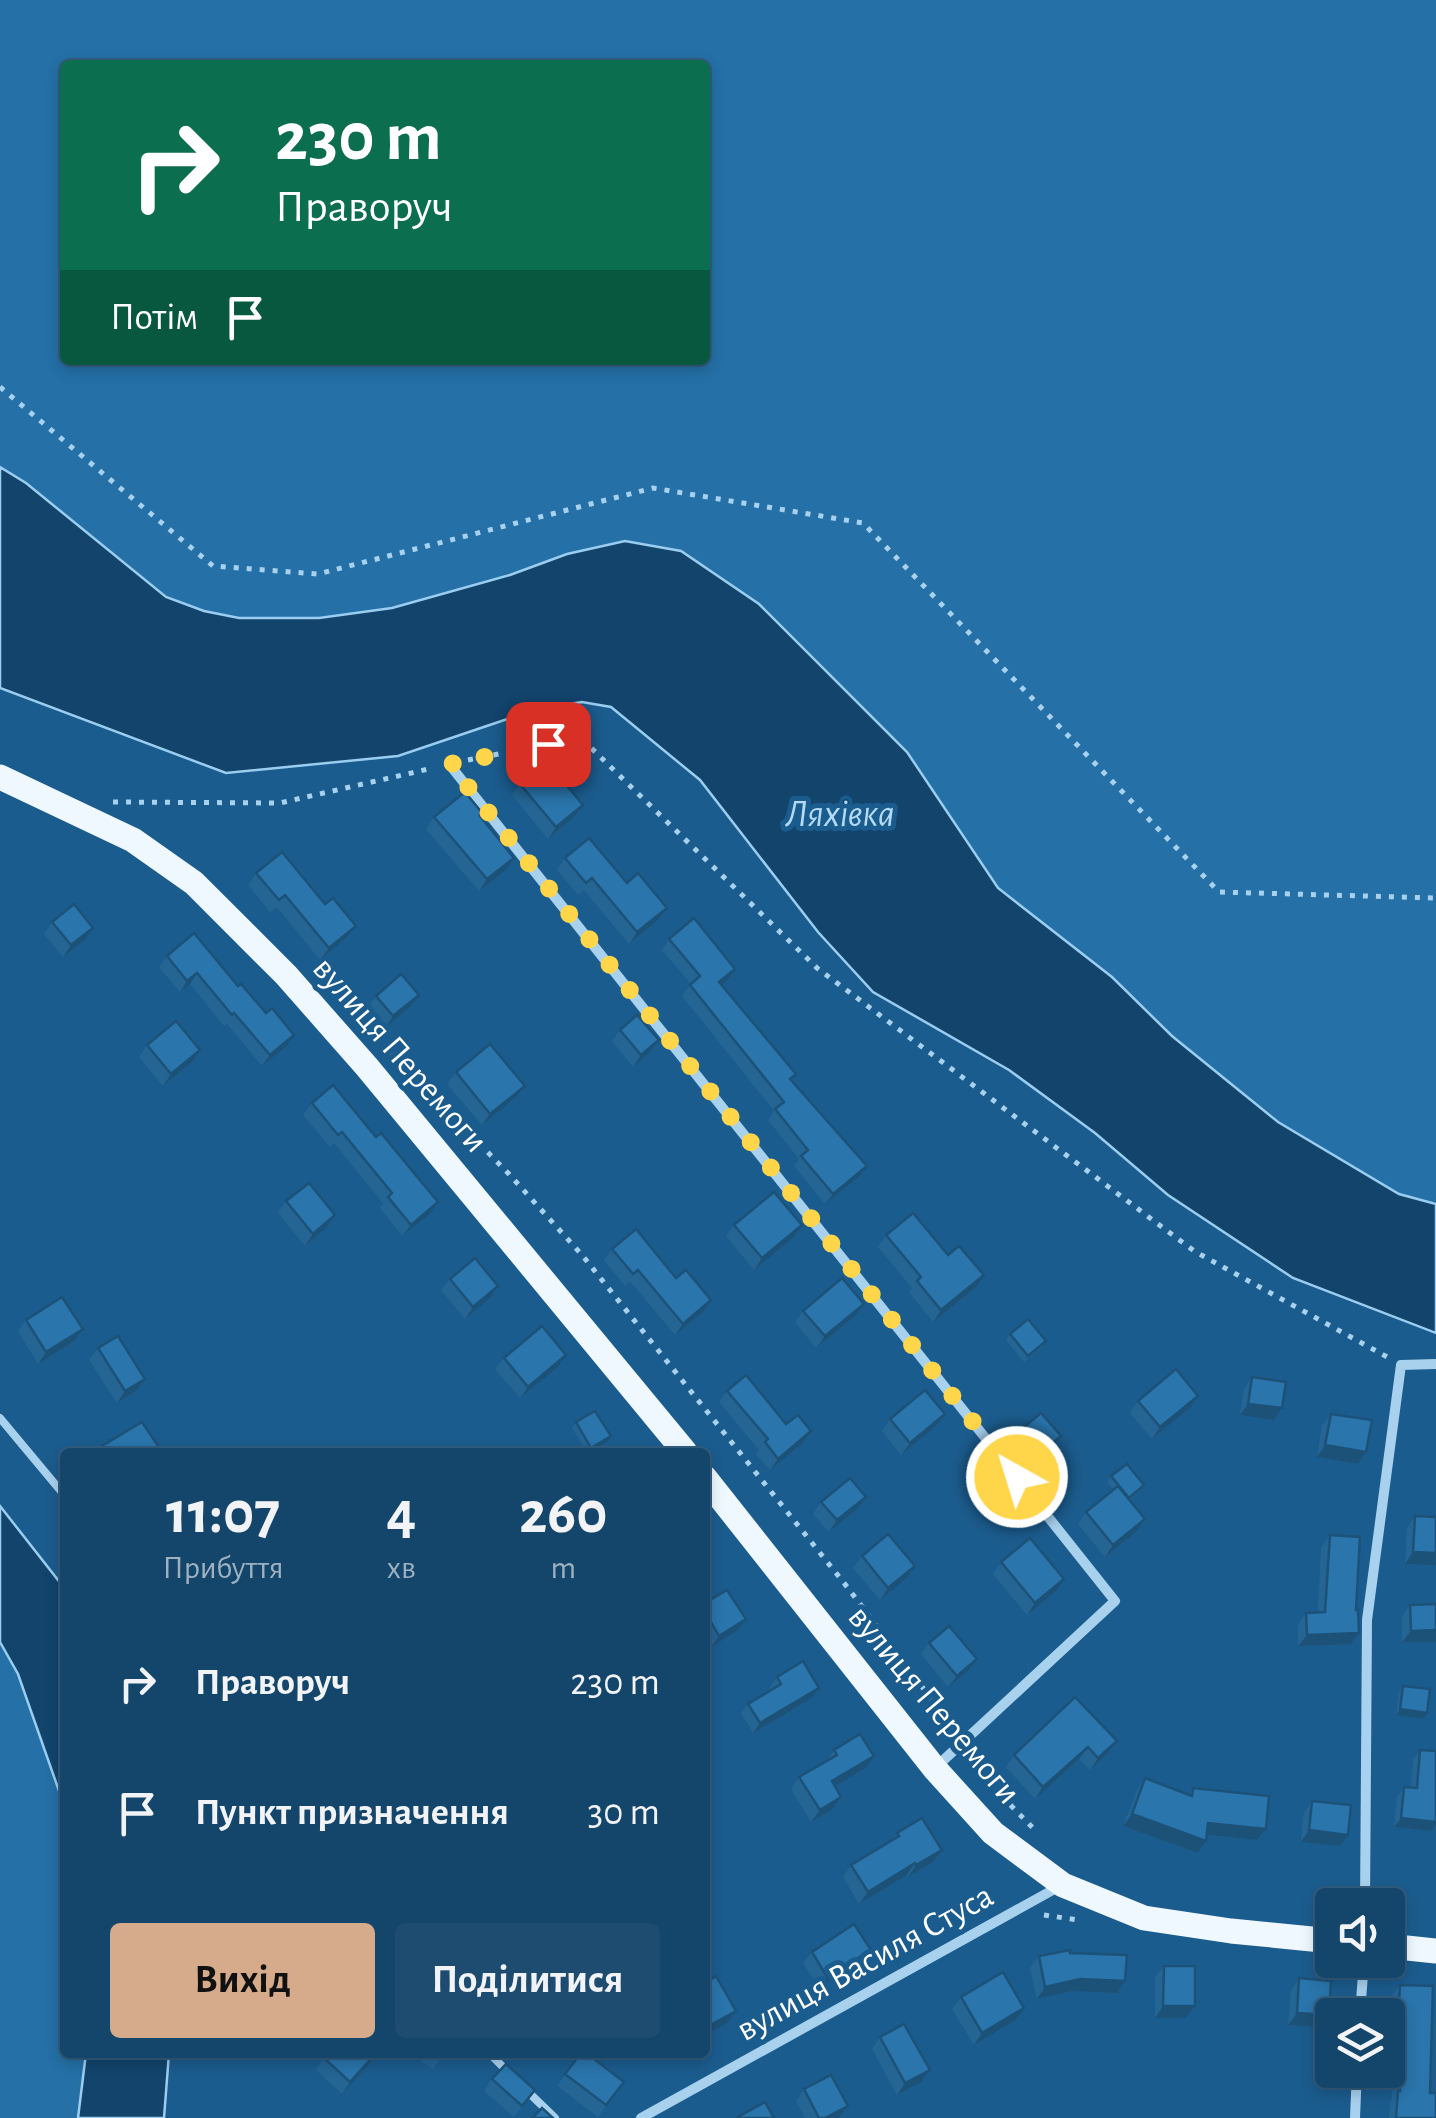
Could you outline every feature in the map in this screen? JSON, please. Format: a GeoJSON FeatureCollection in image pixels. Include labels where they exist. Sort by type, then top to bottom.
{"type":"FeatureCollection","features":[{"type":"Feature","properties":{"kind":"main road","name":"вулиця Перемоги"},"geometry":{"type":"LineString","coordinates":[[0,777],[132,840],[194,883],[286,975],[367,1066],[682,1448]]}},
{"type":"Feature","properties":{"kind":"main road","name":"вулиця Перемоги"},"geometry":{"type":"LineString","coordinates":[[710,1484],[934,1768],[993,1832],[1063,1885],[1144,1918],[1315,1939]]}},
{"type":"Feature","properties":{"kind":"main road"},"geometry":{"type":"LineString","coordinates":[[1405,1948],[1436,1951]]}},
{"type":"Feature","properties":{"kind":"street"},"geometry":{"type":"LineString","coordinates":[[450,764],[1116,1601],[934,1768]]}},
{"type":"Feature","properties":{"kind":"street"},"geometry":{"type":"LineString","coordinates":[[1365,1888],[1367,1620],[1401,1365],[1436,1364]]}},
{"type":"Feature","properties":{"kind":"street","name":"вулиця Василя Стуса"},"geometry":{"type":"LineString","coordinates":[[640,2118],[1063,1885]]}},
{"type":"Feature","properties":{"kind":"street"},"geometry":{"type":"LineString","coordinates":[[1355,2118],[1357,2088]]}},
{"type":"Feature","properties":{"kind":"lane"},"geometry":{"type":"LineString","coordinates":[[0,1418],[60,1490]]}},
{"type":"Feature","properties":{"kind":"lane"},"geometry":{"type":"LineString","coordinates":[[494,2058],[555,2118]]}},
{"type":"Feature","properties":{"kind":"path"},"geometry":{"type":"LineString","coordinates":[[0,387],[213,566],[318,574],[653,488],[863,523],[1219,892],[1436,898]]}},
{"type":"Feature","properties":{"kind":"path"},"geometry":{"type":"LineString","coordinates":[[113,802],[280,803],[582,738],[817,968],[1194,1252],[1401,1365]]}},
{"type":"Feature","properties":{"kind":"path"},"geometry":{"type":"LineString","coordinates":[[388,1050],[582,1255],[848,1588],[963,1743],[981,1775],[1040,1836]]}},
{"type":"Feature","properties":{"kind":"shaded area"},"geometry":{"type":"Polygon","coordinates":[[[0,0],[1436,0],[1436,1204],[1399,1194],[1278,1122],[1172,1036],[1112,977],[998,888],[907,752],[625,541],[567,554],[510,575],[392,608],[319,618],[239,618],[166,597],[26,483],[0,467],[0,0]]]}},
{"type":"Feature","properties":{"kind":"shaded area"},"geometry":{"type":"Polygon","coordinates":[[[0,1642],[18,1674],[60,1794],[60,2058],[85,2058],[78,2118],[0,2118],[0,1642]]]}},
{"type":"Feature","properties":{"kind":"water","name":"Ляхівка"},"geometry":{"type":"Polygon","coordinates":[[[0,467],[26,483],[166,597],[239,618],[319,618],[392,608],[510,575],[567,554],[625,541],[681,551],[759,604],[907,752],[998,888],[1112,977],[1172,1036],[1278,1122],[1399,1194],[1436,1204],[1436,1333],[1293,1278],[1168,1195],[1095,1133],[1009,1070],[873,992],[818,932],[700,780],[611,707],[582,702],[537,709],[398,756],[226,773],[0,688],[0,467]]]}},
{"type":"Feature","properties":{"kind":"water"},"geometry":{"type":"Polygon","coordinates":[[[0,1506],[60,1583],[60,1794],[18,1674],[0,1642],[0,1506]]]}},
{"type":"Feature","properties":{"kind":"water"},"geometry":{"type":"Polygon","coordinates":[[[85,2058],[169,2058],[164,2118],[78,2118],[85,2058]]]}},
{"type":"Feature","properties":{"kind":"building"},"geometry":{"type":"Polygon","coordinates":[[[547,762],[583,805],[556,827],[520,784],[547,762]]]}},
{"type":"Feature","properties":{"kind":"building"},"geometry":{"type":"Polygon","coordinates":[[[465,792],[514,858],[487,879],[434,817],[465,792]]]}},
{"type":"Feature","properties":{"kind":"building"},"geometry":{"type":"Polygon","coordinates":[[[589,838],[627,883],[638,873],[667,908],[637,932],[592,878],[586,883],[565,858],[589,838]]]}},
{"type":"Feature","properties":{"kind":"building"},"geometry":{"type":"Polygon","coordinates":[[[282,852],[325,904],[333,898],[356,926],[329,948],[285,895],[279,900],[256,873],[282,852]]]}},
{"type":"Feature","properties":{"kind":"building"},"geometry":{"type":"Polygon","coordinates":[[[74,904],[93,928],[71,945],[52,922],[74,904]]]}},
{"type":"Feature","properties":{"kind":"building"},"geometry":{"type":"Polygon","coordinates":[[[694,918],[735,969],[719,982],[796,1074],[790,1079],[867,1166],[833,1194],[801,1156],[808,1150],[775,1109],[784,1102],[690,985],[700,976],[669,939],[694,918]]]}},
{"type":"Feature","properties":{"kind":"building"},"geometry":{"type":"Polygon","coordinates":[[[194,933],[238,986],[241,984],[266,1013],[272,1008],[294,1035],[270,1055],[197,973],[187,981],[167,956],[194,933]]]}},
{"type":"Feature","properties":{"kind":"building"},"geometry":{"type":"Polygon","coordinates":[[[401,974],[419,995],[393,1016],[376,996],[401,974]]]}},
{"type":"Feature","properties":{"kind":"building"},"geometry":{"type":"Polygon","coordinates":[[[637,1015],[659,1040],[641,1055],[620,1030],[637,1015]]]}},
{"type":"Feature","properties":{"kind":"building"},"geometry":{"type":"Polygon","coordinates":[[[176,1021],[200,1050],[171,1074],[147,1045],[176,1021]]]}},
{"type":"Feature","properties":{"kind":"building"},"geometry":{"type":"Polygon","coordinates":[[[490,1044],[525,1086],[490,1114],[456,1072],[490,1044]]]}},
{"type":"Feature","properties":{"kind":"building"},"geometry":{"type":"Polygon","coordinates":[[[333,1085],[376,1137],[381,1133],[438,1202],[411,1225],[388,1197],[392,1193],[342,1132],[338,1135],[312,1103],[333,1085]]]}},
{"type":"Feature","properties":{"kind":"building"},"geometry":{"type":"Polygon","coordinates":[[[309,1183],[335,1215],[313,1234],[286,1201],[309,1183]]]}},
{"type":"Feature","properties":{"kind":"building"},"geometry":{"type":"Polygon","coordinates":[[[774,1192],[802,1225],[762,1258],[734,1225],[774,1192]]]}},
{"type":"Feature","properties":{"kind":"building"},"geometry":{"type":"Polygon","coordinates":[[[913,1213],[948,1255],[959,1246],[984,1275],[941,1310],[917,1281],[921,1277],[886,1235],[913,1213]]]}},
{"type":"Feature","properties":{"kind":"building"},"geometry":{"type":"Polygon","coordinates":[[[636,1229],[676,1278],[686,1270],[711,1300],[683,1324],[638,1270],[633,1274],[612,1249],[636,1229]]]}},
{"type":"Feature","properties":{"kind":"building"},"geometry":{"type":"Polygon","coordinates":[[[475,1258],[498,1286],[473,1307],[450,1279],[475,1258]]]}},
{"type":"Feature","properties":{"kind":"building"},"geometry":{"type":"Polygon","coordinates":[[[842,1278],[864,1304],[825,1336],[803,1311],[842,1278]]]}},
{"type":"Feature","properties":{"kind":"building"},"geometry":{"type":"Polygon","coordinates":[[[62,1297],[83,1329],[46,1352],[26,1320],[62,1297]]]}},
{"type":"Feature","properties":{"kind":"building"},"geometry":{"type":"Polygon","coordinates":[[[1028,1319],[1046,1341],[1028,1356],[1010,1334],[1028,1319]]]}},
{"type":"Feature","properties":{"kind":"building"},"geometry":{"type":"Polygon","coordinates":[[[542,1326],[566,1355],[528,1387],[504,1358],[542,1326]]]}},
{"type":"Feature","properties":{"kind":"building"},"geometry":{"type":"Polygon","coordinates":[[[118,1336],[145,1379],[125,1391],[98,1348],[118,1336]]]}},
{"type":"Feature","properties":{"kind":"building"},"geometry":{"type":"Polygon","coordinates":[[[1176,1369],[1198,1396],[1160,1427],[1138,1401],[1176,1369]]]}},
{"type":"Feature","properties":{"kind":"building"},"geometry":{"type":"Polygon","coordinates":[[[746,1375],[786,1424],[798,1415],[811,1431],[778,1459],[765,1442],[768,1439],[727,1391],[746,1375]]]}},
{"type":"Feature","properties":{"kind":"building"},"geometry":{"type":"Polygon","coordinates":[[[1252,1377],[1286,1382],[1282,1408],[1248,1404],[1252,1377]]]}},
{"type":"Feature","properties":{"kind":"building"},"geometry":{"type":"Polygon","coordinates":[[[925,1390],[945,1414],[910,1443],[890,1419],[925,1390]]]}},
{"type":"Feature","properties":{"kind":"building"},"geometry":{"type":"Polygon","coordinates":[[[595,1411],[611,1436],[591,1448],[576,1422],[595,1411]]]}},
{"type":"Feature","properties":{"kind":"building"},"geometry":{"type":"Polygon","coordinates":[[[1041,1413],[1061,1436],[1043,1451],[1023,1428],[1041,1413]]]}},
{"type":"Feature","properties":{"kind":"building"},"geometry":{"type":"Polygon","coordinates":[[[1331,1414],[1372,1420],[1366,1452],[1325,1445],[1331,1414]]]}},
{"type":"Feature","properties":{"kind":"building"},"geometry":{"type":"Polygon","coordinates":[[[142,1422],[159,1448],[103,1448],[142,1422]]]}},
{"type":"Feature","properties":{"kind":"building"},"geometry":{"type":"Polygon","coordinates":[[[1127,1464],[1144,1485],[1129,1498],[1111,1476],[1127,1464]]]}},
{"type":"Feature","properties":{"kind":"building"},"geometry":{"type":"Polygon","coordinates":[[[850,1478],[866,1497],[837,1520],[821,1502],[850,1478]]]}},
{"type":"Feature","properties":{"kind":"building"},"geometry":{"type":"Polygon","coordinates":[[[1118,1486],[1145,1519],[1113,1545],[1086,1512],[1118,1486]]]}},
{"type":"Feature","properties":{"kind":"building"},"geometry":{"type":"Polygon","coordinates":[[[1415,1516],[1436,1517],[1436,1553],[1413,1552],[1415,1516]]]}},
{"type":"Feature","properties":{"kind":"building"},"geometry":{"type":"Polygon","coordinates":[[[888,1534],[915,1566],[888,1588],[862,1556],[888,1534]]]}},
{"type":"Feature","properties":{"kind":"building"},"geometry":{"type":"Polygon","coordinates":[[[1330,1535],[1360,1537],[1356,1610],[1359,1633],[1307,1635],[1306,1613],[1325,1612],[1330,1535]]]}},
{"type":"Feature","properties":{"kind":"building"},"geometry":{"type":"Polygon","coordinates":[[[1030,1538],[1064,1579],[1035,1603],[1001,1562],[1030,1538]]]}},
{"type":"Feature","properties":{"kind":"building"},"geometry":{"type":"Polygon","coordinates":[[[727,1590],[746,1619],[719,1636],[710,1621],[710,1600],[727,1590]]]}},
{"type":"Feature","properties":{"kind":"building"},"geometry":{"type":"Polygon","coordinates":[[[1436,1604],[1436,1630],[1411,1631],[1410,1605],[1436,1604]]]}},
{"type":"Feature","properties":{"kind":"building"},"geometry":{"type":"Polygon","coordinates":[[[949,1626],[977,1659],[957,1676],[929,1643],[949,1626]]]}},
{"type":"Feature","properties":{"kind":"building"},"geometry":{"type":"Polygon","coordinates":[[[803,1661],[819,1688],[760,1723],[748,1704],[781,1684],[777,1677],[803,1661]]]}},
{"type":"Feature","properties":{"kind":"building"},"geometry":{"type":"Polygon","coordinates":[[[1403,1686],[1430,1689],[1427,1713],[1400,1709],[1403,1686]]]}},
{"type":"Feature","properties":{"kind":"building"},"geometry":{"type":"Polygon","coordinates":[[[1075,1697],[1117,1741],[1098,1758],[1088,1747],[1043,1787],[1014,1755],[1075,1697]]]}},
{"type":"Feature","properties":{"kind":"building"},"geometry":{"type":"Polygon","coordinates":[[[860,1734],[874,1756],[832,1781],[841,1797],[820,1810],[799,1777],[837,1755],[834,1750],[860,1734]]]}},
{"type":"Feature","properties":{"kind":"building"},"geometry":{"type":"Polygon","coordinates":[[[1420,1750],[1436,1751],[1436,1822],[1401,1818],[1404,1787],[1417,1788],[1420,1750]]]}},
{"type":"Feature","properties":{"kind":"building"},"geometry":{"type":"Polygon","coordinates":[[[1145,1778],[1192,1796],[1193,1788],[1269,1796],[1266,1829],[1208,1823],[1206,1841],[1132,1814],[1145,1778]]]}},
{"type":"Feature","properties":{"kind":"building"},"geometry":{"type":"Polygon","coordinates":[[[1312,1801],[1351,1805],[1348,1835],[1309,1830],[1312,1801]]]}},
{"type":"Feature","properties":{"kind":"building"},"geometry":{"type":"Polygon","coordinates":[[[922,1818],[942,1850],[868,1892],[851,1865],[922,1818]]]}},
{"type":"Feature","properties":{"kind":"building"},"geometry":{"type":"Polygon","coordinates":[[[854,1924],[871,1950],[827,1977],[812,1952],[854,1924]]]}},
{"type":"Feature","properties":{"kind":"building"},"geometry":{"type":"Polygon","coordinates":[[[1070,1950],[1127,1955],[1125,1981],[1080,1979],[1045,1987],[1039,1956],[1070,1950]]]}},
{"type":"Feature","properties":{"kind":"building"},"geometry":{"type":"Polygon","coordinates":[[[1164,1966],[1195,1966],[1195,2006],[1163,2006],[1164,1966]]]}},
{"type":"Feature","properties":{"kind":"building"},"geometry":{"type":"Polygon","coordinates":[[[1003,1972],[1024,2008],[982,2033],[961,1997],[1003,1972]]]}},
{"type":"Feature","properties":{"kind":"building"},"geometry":{"type":"Polygon","coordinates":[[[716,1976],[736,2011],[710,2025],[710,1980],[716,1976]]]}},
{"type":"Feature","properties":{"kind":"building"},"geometry":{"type":"Polygon","coordinates":[[[1299,1978],[1331,1981],[1330,1998],[1315,1998],[1315,2014],[1297,2013],[1299,1978]]]}},
{"type":"Feature","properties":{"kind":"building"},"geometry":{"type":"Polygon","coordinates":[[[1400,1985],[1433,1986],[1430,2093],[1436,2093],[1436,2118],[1396,2118],[1398,2091],[1405,2088],[1405,1998],[1399,1998],[1400,1985]]]}},
{"type":"Feature","properties":{"kind":"building"},"geometry":{"type":"Polygon","coordinates":[[[904,2024],[930,2070],[905,2083],[880,2037],[904,2024]]]}},
{"type":"Feature","properties":{"kind":"building"},"geometry":{"type":"Polygon","coordinates":[[[324,2058],[372,2058],[350,2082],[324,2058]]]}},
{"type":"Feature","properties":{"kind":"building"},"geometry":{"type":"Polygon","coordinates":[[[577,2058],[593,2058],[624,2082],[606,2105],[565,2074],[577,2058]]]}},
{"type":"Feature","properties":{"kind":"building"},"geometry":{"type":"Polygon","coordinates":[[[506,2064],[535,2090],[522,2106],[492,2079],[506,2064]]]}},
{"type":"Feature","properties":{"kind":"building"},"geometry":{"type":"Polygon","coordinates":[[[831,2075],[848,2106],[819,2118],[804,2089],[831,2075]]]}},
{"type":"Feature","properties":{"kind":"building"},"geometry":{"type":"Polygon","coordinates":[[[765,2102],[774,2118],[736,2118],[765,2102]]]}},
{"type":"Feature","properties":{"kind":"building"},"geometry":{"type":"Polygon","coordinates":[[[542,2108],[553,2118],[532,2118],[542,2108]]]}},
{"type":"Feature","properties":{"kind":"route"},"geometry":{"type":"LineString","coordinates":[[548,744],[450,764],[1017,1477]]}}]}
